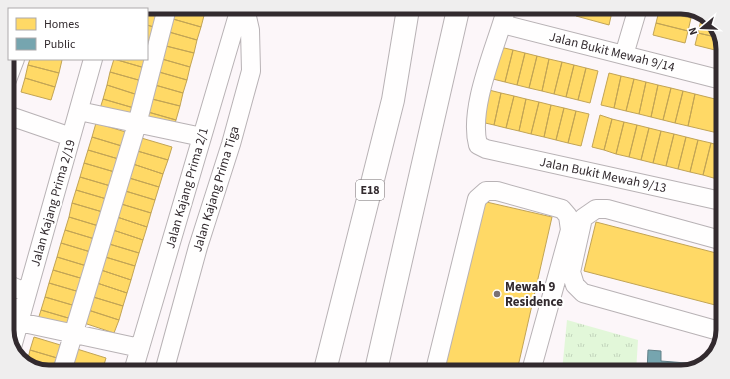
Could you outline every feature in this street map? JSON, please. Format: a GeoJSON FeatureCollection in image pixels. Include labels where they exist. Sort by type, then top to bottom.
{"type":"FeatureCollection","features":[{"type":"Feature","properties":{"kind":"highway","name":"E18"},"geometry":{"type":"LineString","coordinates":[[326,365],[393,100],[407,14]]}},
{"type":"Feature","properties":{"kind":"highway"},"geometry":{"type":"LineString","coordinates":[[377,365],[457,14]]}},
{"type":"Feature","properties":{"kind":"street"},"geometry":{"type":"LineString","coordinates":[[64,365],[137,124],[165,14]]}},
{"type":"Feature","properties":{"kind":"street","name":"Jalan Kajang Prima 2/1"},"geometry":{"type":"LineString","coordinates":[[135,365],[238,14]]}},
{"type":"Feature","properties":{"kind":"street","name":"Jalan Kajang Prima Tiga"},"geometry":{"type":"LineString","coordinates":[[166,365],[198,246],[231,144],[251,71],[250,30],[246,14]]}},
{"type":"Feature","properties":{"kind":"street"},"geometry":{"type":"LineString","coordinates":[[624,56],[636,14]]}},
{"type":"Feature","properties":{"kind":"street","name":"Jalan Bukit Mewah 9/14"},"geometry":{"type":"LineString","coordinates":[[504,17],[624,56],[716,79]]}},
{"type":"Feature","properties":{"kind":"street","name":"Jalan Bukit Mewah 9/13"},"geometry":{"type":"LineString","coordinates":[[504,17],[485,76],[475,133],[478,144],[486,149],[716,200]]}},
{"type":"Feature","properties":{"kind":"street","name":"Jalan Kajang Prima 2/19"},"geometry":{"type":"LineString","coordinates":[[15,337],[93,60]]}},
{"type":"Feature","properties":{"kind":"street"},"geometry":{"type":"LineString","coordinates":[[79,111],[202,137]]}},
{"type":"Feature","properties":{"kind":"street"},"geometry":{"type":"LineString","coordinates":[[14,117],[71,137]]}},
{"type":"Feature","properties":{"kind":"street"},"geometry":{"type":"LineString","coordinates":[[436,365],[477,200],[486,191],[497,191],[562,209],[568,216],[570,230],[533,365]]}},
{"type":"Feature","properties":{"kind":"street"},"geometry":{"type":"LineString","coordinates":[[716,239],[607,209],[596,209],[583,218],[571,272],[574,285],[582,293],[716,330]]}},
{"type":"Feature","properties":{"kind":"street"},"geometry":{"type":"LineString","coordinates":[[14,287],[27,293]]}},
{"type":"Feature","properties":{"kind":"street"},"geometry":{"type":"LineString","coordinates":[[19,322],[140,348]]}},
{"type":"Feature","properties":{"kind":"green space"},"geometry":{"type":"Polygon","coordinates":[[[567,320],[638,340],[636,365],[563,365],[567,320]]]}},
{"type":"Feature","properties":{"kind":"building: Homes"},"geometry":{"type":"Polygon","coordinates":[[[148,14],[160,15],[157,28],[148,25],[148,14]]]}},
{"type":"Feature","properties":{"kind":"building: Homes"},"geometry":{"type":"Polygon","coordinates":[[[174,14],[204,14],[201,27],[173,19],[174,14]]]}},
{"type":"Feature","properties":{"kind":"building: Homes"},"geometry":{"type":"Polygon","coordinates":[[[577,14],[612,14],[609,25],[576,16],[577,14]]]}},
{"type":"Feature","properties":{"kind":"building: Homes"},"geometry":{"type":"Polygon","coordinates":[[[658,14],[673,14],[691,18],[688,31],[656,23],[658,14]]]}},
{"type":"Feature","properties":{"kind":"building: Homes"},"geometry":{"type":"Polygon","coordinates":[[[676,14],[690,15],[692,16],[691,18],[676,14]]]}},
{"type":"Feature","properties":{"kind":"building: Homes"},"geometry":{"type":"Polygon","coordinates":[[[173,19],[201,27],[197,40],[169,32],[173,19]]]}},
{"type":"Feature","properties":{"kind":"building: Homes"},"geometry":{"type":"Polygon","coordinates":[[[701,21],[707,26],[713,36],[698,33],[701,21]]]}},
{"type":"Feature","properties":{"kind":"building: Homes"},"geometry":{"type":"Polygon","coordinates":[[[656,23],[688,31],[685,43],[653,35],[656,23]]]}},
{"type":"Feature","properties":{"kind":"building: Homes"},"geometry":{"type":"Polygon","coordinates":[[[148,25],[157,28],[153,41],[148,40],[148,25]]]}},
{"type":"Feature","properties":{"kind":"building: Homes"},"geometry":{"type":"Polygon","coordinates":[[[169,32],[197,40],[194,53],[166,46],[169,32]]]}},
{"type":"Feature","properties":{"kind":"building: Homes"},"geometry":{"type":"Polygon","coordinates":[[[698,33],[713,36],[716,50],[695,45],[698,33]]]}},
{"type":"Feature","properties":{"kind":"building: Homes"},"geometry":{"type":"Polygon","coordinates":[[[166,46],[194,53],[190,67],[162,59],[166,46]]]}},
{"type":"Feature","properties":{"kind":"building: Homes"},"geometry":{"type":"Polygon","coordinates":[[[500,47],[513,50],[505,82],[493,79],[500,47]]]}},
{"type":"Feature","properties":{"kind":"building: Homes"},"geometry":{"type":"Polygon","coordinates":[[[513,50],[525,53],[517,85],[505,82],[513,50]]]}},
{"type":"Feature","properties":{"kind":"building: Homes"},"geometry":{"type":"Polygon","coordinates":[[[525,53],[537,56],[529,88],[517,85],[525,53]]]}},
{"type":"Feature","properties":{"kind":"building: Homes"},"geometry":{"type":"Polygon","coordinates":[[[537,56],[549,59],[542,91],[529,88],[537,56]]]}},
{"type":"Feature","properties":{"kind":"building: Homes"},"geometry":{"type":"Polygon","coordinates":[[[162,59],[190,67],[187,80],[159,72],[162,59]]]}},
{"type":"Feature","properties":{"kind":"building: Homes"},"geometry":{"type":"Polygon","coordinates":[[[549,59],[562,62],[554,94],[542,91],[549,59]]]}},
{"type":"Feature","properties":{"kind":"building: Homes"},"geometry":{"type":"Polygon","coordinates":[[[30,60],[62,60],[59,73],[28,65],[30,60]]]}},
{"type":"Feature","properties":{"kind":"building: Homes"},"geometry":{"type":"Polygon","coordinates":[[[114,60],[145,68],[142,81],[110,72],[114,60]]]}},
{"type":"Feature","properties":{"kind":"building: Homes"},"geometry":{"type":"Polygon","coordinates":[[[117,60],[147,60],[145,68],[117,60]]]}},
{"type":"Feature","properties":{"kind":"building: Homes"},"geometry":{"type":"Polygon","coordinates":[[[562,62],[574,65],[566,97],[554,94],[562,62]]]}},
{"type":"Feature","properties":{"kind":"building: Homes"},"geometry":{"type":"Polygon","coordinates":[[[28,65],[59,73],[55,87],[25,78],[28,65]]]}},
{"type":"Feature","properties":{"kind":"building: Homes"},"geometry":{"type":"Polygon","coordinates":[[[574,65],[586,68],[578,100],[566,97],[574,65]]]}},
{"type":"Feature","properties":{"kind":"building: Homes"},"geometry":{"type":"Polygon","coordinates":[[[586,68],[598,71],[590,103],[578,100],[586,68]]]}},
{"type":"Feature","properties":{"kind":"building: Homes"},"geometry":{"type":"Polygon","coordinates":[[[110,72],[142,81],[138,95],[107,85],[110,72]]]}},
{"type":"Feature","properties":{"kind":"building: Homes"},"geometry":{"type":"Polygon","coordinates":[[[159,72],[187,80],[183,93],[155,85],[159,72]]]}},
{"type":"Feature","properties":{"kind":"building: Homes"},"geometry":{"type":"Polygon","coordinates":[[[609,73],[621,76],[614,108],[601,105],[609,73]]]}},
{"type":"Feature","properties":{"kind":"building: Homes"},"geometry":{"type":"Polygon","coordinates":[[[621,76],[634,79],[626,111],[614,108],[621,76]]]}},
{"type":"Feature","properties":{"kind":"building: Homes"},"geometry":{"type":"Polygon","coordinates":[[[25,78],[55,87],[51,100],[21,92],[25,78]]]}},
{"type":"Feature","properties":{"kind":"building: Homes"},"geometry":{"type":"Polygon","coordinates":[[[634,79],[646,82],[639,114],[626,111],[634,79]]]}},
{"type":"Feature","properties":{"kind":"building: Homes"},"geometry":{"type":"Polygon","coordinates":[[[646,82],[658,85],[651,117],[639,114],[646,82]]]}},
{"type":"Feature","properties":{"kind":"building: Homes"},"geometry":{"type":"Polygon","coordinates":[[[107,85],[138,95],[134,108],[103,99],[107,85]]]}},
{"type":"Feature","properties":{"kind":"building: Homes"},"geometry":{"type":"Polygon","coordinates":[[[155,85],[183,93],[180,106],[152,99],[155,85]]]}},
{"type":"Feature","properties":{"kind":"building: Homes"},"geometry":{"type":"Polygon","coordinates":[[[658,85],[671,88],[663,120],[651,117],[658,85]]]}},
{"type":"Feature","properties":{"kind":"building: Homes"},"geometry":{"type":"Polygon","coordinates":[[[671,88],[683,91],[675,123],[663,120],[671,88]]]}},
{"type":"Feature","properties":{"kind":"building: Homes"},"geometry":{"type":"Polygon","coordinates":[[[489,90],[501,93],[494,125],[481,122],[489,90]]]}},
{"type":"Feature","properties":{"kind":"building: Homes"},"geometry":{"type":"Polygon","coordinates":[[[683,91],[695,94],[688,126],[675,123],[683,91]]]}},
{"type":"Feature","properties":{"kind":"building: Homes"},"geometry":{"type":"Polygon","coordinates":[[[501,93],[514,96],[506,128],[494,125],[501,93]]]}},
{"type":"Feature","properties":{"kind":"building: Homes"},"geometry":{"type":"Polygon","coordinates":[[[695,94],[716,99],[716,133],[688,126],[695,94]]]}},
{"type":"Feature","properties":{"kind":"building: Homes"},"geometry":{"type":"Polygon","coordinates":[[[514,96],[526,99],[519,131],[506,128],[514,96]]]}},
{"type":"Feature","properties":{"kind":"building: Homes"},"geometry":{"type":"Polygon","coordinates":[[[103,99],[134,108],[130,121],[99,112],[103,99]]]}},
{"type":"Feature","properties":{"kind":"building: Homes"},"geometry":{"type":"Polygon","coordinates":[[[152,99],[180,106],[176,120],[148,112],[152,99]]]}},
{"type":"Feature","properties":{"kind":"building: Homes"},"geometry":{"type":"Polygon","coordinates":[[[526,99],[539,102],[531,134],[519,131],[526,99]]]}},
{"type":"Feature","properties":{"kind":"building: Homes"},"geometry":{"type":"Polygon","coordinates":[[[539,102],[551,105],[544,137],[531,134],[539,102]]]}},
{"type":"Feature","properties":{"kind":"building: Homes"},"geometry":{"type":"Polygon","coordinates":[[[551,105],[564,108],[556,140],[544,137],[551,105]]]}},
{"type":"Feature","properties":{"kind":"building: Homes"},"geometry":{"type":"Polygon","coordinates":[[[564,108],[576,111],[568,143],[556,140],[564,108]]]}},
{"type":"Feature","properties":{"kind":"building: Homes"},"geometry":{"type":"Polygon","coordinates":[[[576,111],[589,114],[581,146],[568,143],[576,111]]]}},
{"type":"Feature","properties":{"kind":"building: Homes"},"geometry":{"type":"Polygon","coordinates":[[[148,112],[176,120],[172,133],[145,125],[148,112]]]}},
{"type":"Feature","properties":{"kind":"building: Homes"},"geometry":{"type":"Polygon","coordinates":[[[600,115],[612,119],[604,150],[592,147],[600,115]]]}},
{"type":"Feature","properties":{"kind":"building: Homes"},"geometry":{"type":"Polygon","coordinates":[[[612,119],[624,122],[616,154],[604,150],[612,119]]]}},
{"type":"Feature","properties":{"kind":"building: Homes"},"geometry":{"type":"Polygon","coordinates":[[[624,122],[637,125],[629,157],[616,154],[624,122]]]}},
{"type":"Feature","properties":{"kind":"building: Homes"},"geometry":{"type":"Polygon","coordinates":[[[96,123],[129,133],[125,147],[92,137],[96,123]]]}},
{"type":"Feature","properties":{"kind":"building: Homes"},"geometry":{"type":"Polygon","coordinates":[[[637,125],[649,128],[641,160],[629,157],[637,125]]]}},
{"type":"Feature","properties":{"kind":"building: Homes"},"geometry":{"type":"Polygon","coordinates":[[[649,128],[661,131],[653,163],[641,160],[649,128]]]}},
{"type":"Feature","properties":{"kind":"building: Homes"},"geometry":{"type":"Polygon","coordinates":[[[661,131],[674,134],[666,166],[653,163],[661,131]]]}},
{"type":"Feature","properties":{"kind":"building: Homes"},"geometry":{"type":"Polygon","coordinates":[[[674,134],[686,137],[678,169],[666,166],[674,134]]]}},
{"type":"Feature","properties":{"kind":"building: Homes"},"geometry":{"type":"Polygon","coordinates":[[[92,137],[125,147],[122,160],[88,150],[92,137]]]}},
{"type":"Feature","properties":{"kind":"building: Homes"},"geometry":{"type":"Polygon","coordinates":[[[138,137],[172,147],[168,160],[134,150],[138,137]]]}},
{"type":"Feature","properties":{"kind":"building: Homes"},"geometry":{"type":"Polygon","coordinates":[[[686,137],[698,140],[690,172],[678,169],[686,137]]]}},
{"type":"Feature","properties":{"kind":"building: Homes"},"geometry":{"type":"Polygon","coordinates":[[[698,140],[711,143],[703,175],[690,172],[698,140]]]}},
{"type":"Feature","properties":{"kind":"building: Homes"},"geometry":{"type":"Polygon","coordinates":[[[711,143],[716,144],[716,179],[703,175],[711,143]]]}},
{"type":"Feature","properties":{"kind":"building: Homes"},"geometry":{"type":"Polygon","coordinates":[[[88,150],[122,160],[118,173],[84,163],[88,150]]]}},
{"type":"Feature","properties":{"kind":"building: Homes"},"geometry":{"type":"Polygon","coordinates":[[[134,150],[168,160],[163,174],[130,163],[134,150]]]}},
{"type":"Feature","properties":{"kind":"building: Homes"},"geometry":{"type":"Polygon","coordinates":[[[84,163],[118,173],[114,187],[80,177],[84,163]]]}},
{"type":"Feature","properties":{"kind":"building: Homes"},"geometry":{"type":"Polygon","coordinates":[[[130,163],[163,174],[159,187],[126,177],[130,163]]]}},
{"type":"Feature","properties":{"kind":"building: Homes"},"geometry":{"type":"Polygon","coordinates":[[[80,177],[114,187],[110,200],[76,190],[80,177]]]}},
{"type":"Feature","properties":{"kind":"building: Homes"},"geometry":{"type":"Polygon","coordinates":[[[126,177],[159,187],[155,200],[122,190],[126,177]]]}},
{"type":"Feature","properties":{"kind":"building: Homes"},"geometry":{"type":"Polygon","coordinates":[[[76,190],[110,200],[106,213],[72,203],[76,190]]]}},
{"type":"Feature","properties":{"kind":"building: Homes"},"geometry":{"type":"Polygon","coordinates":[[[122,190],[155,200],[151,213],[118,203],[122,190]]]}},
{"type":"Feature","properties":{"kind":"building: Homes","name":"Mewah 9 Residence"},"geometry":{"type":"Polygon","coordinates":[[[482,201],[552,217],[518,365],[443,365],[482,201]]]}},
{"type":"Feature","properties":{"kind":"building: Homes"},"geometry":{"type":"Polygon","coordinates":[[[72,203],[106,213],[102,227],[69,217],[72,203]]]}},
{"type":"Feature","properties":{"kind":"building: Homes"},"geometry":{"type":"Polygon","coordinates":[[[118,203],[151,213],[147,227],[114,216],[118,203]]]}},
{"type":"Feature","properties":{"kind":"building: Homes"},"geometry":{"type":"Polygon","coordinates":[[[114,216],[147,227],[143,240],[110,229],[114,216]]]}},
{"type":"Feature","properties":{"kind":"building: Homes"},"geometry":{"type":"Polygon","coordinates":[[[69,217],[102,227],[98,240],[65,230],[69,217]]]}},
{"type":"Feature","properties":{"kind":"building: Homes"},"geometry":{"type":"Polygon","coordinates":[[[596,222],[716,253],[716,305],[584,271],[596,222]]]}},
{"type":"Feature","properties":{"kind":"building: Homes"},"geometry":{"type":"Polygon","coordinates":[[[110,229],[143,240],[139,253],[106,243],[110,229]]]}},
{"type":"Feature","properties":{"kind":"building: Homes"},"geometry":{"type":"Polygon","coordinates":[[[65,230],[98,240],[94,253],[61,243],[65,230]]]}},
{"type":"Feature","properties":{"kind":"building: Homes"},"geometry":{"type":"Polygon","coordinates":[[[61,243],[94,253],[90,267],[57,257],[61,243]]]}},
{"type":"Feature","properties":{"kind":"building: Homes"},"geometry":{"type":"Polygon","coordinates":[[[106,243],[139,253],[135,266],[102,256],[106,243]]]}},
{"type":"Feature","properties":{"kind":"building: Homes"},"geometry":{"type":"Polygon","coordinates":[[[102,256],[135,266],[131,280],[98,269],[102,256]]]}},
{"type":"Feature","properties":{"kind":"building: Homes"},"geometry":{"type":"Polygon","coordinates":[[[57,257],[90,267],[87,280],[53,270],[57,257]]]}},
{"type":"Feature","properties":{"kind":"building: Homes"},"geometry":{"type":"Polygon","coordinates":[[[98,269],[131,280],[127,293],[94,282],[98,269]]]}},
{"type":"Feature","properties":{"kind":"building: Homes"},"geometry":{"type":"Polygon","coordinates":[[[53,270],[87,280],[83,293],[49,283],[53,270]]]}},
{"type":"Feature","properties":{"kind":"building: Homes"},"geometry":{"type":"Polygon","coordinates":[[[94,282],[127,293],[123,306],[90,296],[94,282]]]}},
{"type":"Feature","properties":{"kind":"building: Homes"},"geometry":{"type":"Polygon","coordinates":[[[49,283],[83,293],[79,307],[45,297],[49,283]]]}},
{"type":"Feature","properties":{"kind":"building: Homes"},"geometry":{"type":"Polygon","coordinates":[[[90,296],[123,306],[119,320],[85,309],[90,296]]]}},
{"type":"Feature","properties":{"kind":"building: Homes"},"geometry":{"type":"Polygon","coordinates":[[[45,297],[79,307],[75,320],[41,310],[45,297]]]}},
{"type":"Feature","properties":{"kind":"building: Homes"},"geometry":{"type":"Polygon","coordinates":[[[85,309],[119,320],[114,333],[81,322],[85,309]]]}},
{"type":"Feature","properties":{"kind":"building: Homes"},"geometry":{"type":"Polygon","coordinates":[[[41,310],[75,320],[71,333],[37,323],[41,310]]]}},
{"type":"Feature","properties":{"kind":"building: Homes"},"geometry":{"type":"Polygon","coordinates":[[[34,337],[67,347],[64,360],[30,350],[34,337]]]}},
{"type":"Feature","properties":{"kind":"building: Homes"},"geometry":{"type":"Polygon","coordinates":[[[77,349],[106,358],[104,365],[81,365],[73,363],[77,349]]]}},
{"type":"Feature","properties":{"kind":"building: Homes"},"geometry":{"type":"Polygon","coordinates":[[[30,350],[64,360],[62,365],[49,365],[38,363],[28,358],[30,350]]]}},
{"type":"Feature","properties":{"kind":"building: Public"},"geometry":{"type":"Polygon","coordinates":[[[648,350],[661,351],[661,361],[691,363],[685,365],[647,365],[648,350]]]}},
{"type":"Feature","properties":{"kind":"place","name":"Mewah 9 Residence"},"geometry":{"type":"Point","coordinates":[497,294]}}]}
